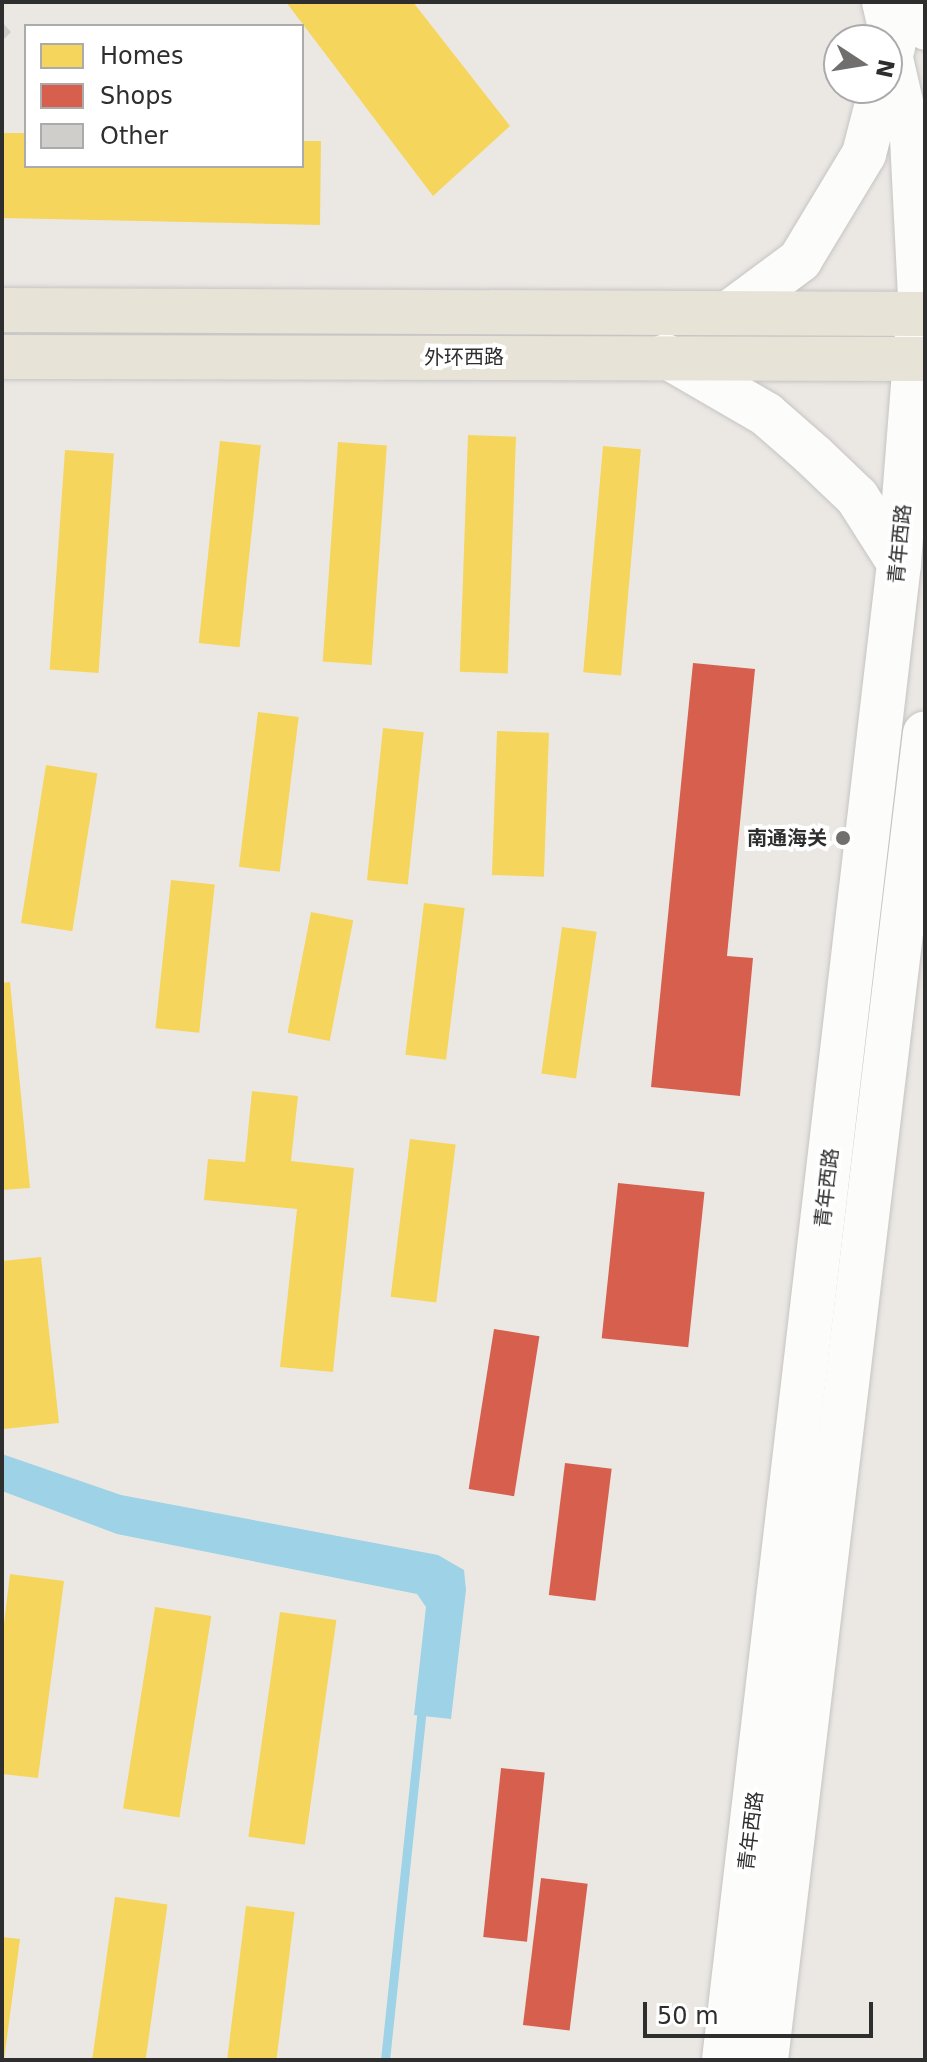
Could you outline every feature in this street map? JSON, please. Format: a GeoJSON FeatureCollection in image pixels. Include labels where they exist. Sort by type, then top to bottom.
{"type":"FeatureCollection","features":[{"type":"Feature","properties":{"kind":"main road"},"geometry":{"type":"LineString","coordinates":[[729,313],[800,260],[864,154],[877,104]]}},
{"type":"Feature","properties":{"kind":"main road"},"geometry":{"type":"LineString","coordinates":[[2,310],[922,314]]}},
{"type":"Feature","properties":{"kind":"main road","name":"青年西路"},"geometry":{"type":"LineString","coordinates":[[724,2060],[899,563],[921,359],[922,314]]}},
{"type":"Feature","properties":{"kind":"main road"},"geometry":{"type":"LineString","coordinates":[[666,356],[766,414],[813,455],[857,497],[899,563]]}},
{"type":"Feature","properties":{"kind":"main road","name":"外环西路"},"geometry":{"type":"LineString","coordinates":[[2,357],[666,356],[921,359]]}},
{"type":"Feature","properties":{"kind":"main road","name":"青年西路"},"geometry":{"type":"LineString","coordinates":[[766,2060],[925,733]]}},
{"type":"Feature","properties":{"kind":"street"},"geometry":{"type":"LineString","coordinates":[[881,2],[891,24]]}},
{"type":"Feature","properties":{"kind":"street"},"geometry":{"type":"LineString","coordinates":[[903,2],[903,24]]}},
{"type":"Feature","properties":{"kind":"street"},"geometry":{"type":"LineString","coordinates":[[903,60],[922,314]]}},
{"type":"Feature","properties":{"kind":"water"},"geometry":{"type":"Polygon","coordinates":[[[2,1454],[121,1495],[438,1555],[464,1570],[466,1590],[451,1719],[414,1715],[426,1607],[417,1594],[117,1534],[2,1491],[2,1454]]]}},
{"type":"Feature","properties":{"kind":"building: Homes"},"geometry":{"type":"Polygon","coordinates":[[[286,2],[413,2],[510,126],[433,196],[286,2]]]}},
{"type":"Feature","properties":{"kind":"building: Homes"},"geometry":{"type":"Polygon","coordinates":[[[2,133],[24,133],[24,168],[304,168],[304,141],[321,141],[320,225],[2,218],[2,133]]]}},
{"type":"Feature","properties":{"kind":"building: Homes"},"geometry":{"type":"Polygon","coordinates":[[[468,435],[516,437],[508,674],[460,672],[468,435]]]}},
{"type":"Feature","properties":{"kind":"building: Homes"},"geometry":{"type":"Polygon","coordinates":[[[220,441],[261,445],[240,647],[199,643],[220,441]]]}},
{"type":"Feature","properties":{"kind":"building: Homes"},"geometry":{"type":"Polygon","coordinates":[[[338,442],[387,445],[372,665],[323,661],[338,442]]]}},
{"type":"Feature","properties":{"kind":"building: Homes"},"geometry":{"type":"Polygon","coordinates":[[[603,446],[641,449],[621,675],[583,672],[603,446]]]}},
{"type":"Feature","properties":{"kind":"building: Homes"},"geometry":{"type":"Polygon","coordinates":[[[65,450],[114,453],[99,673],[50,669],[65,450]]]}},
{"type":"Feature","properties":{"kind":"building: Homes"},"geometry":{"type":"Polygon","coordinates":[[[258,712],[299,717],[280,872],[239,867],[258,712]]]}},
{"type":"Feature","properties":{"kind":"building: Homes"},"geometry":{"type":"Polygon","coordinates":[[[383,728],[424,732],[408,884],[367,880],[383,728]]]}},
{"type":"Feature","properties":{"kind":"building: Homes"},"geometry":{"type":"Polygon","coordinates":[[[497,731],[549,733],[544,877],[492,875],[497,731]]]}},
{"type":"Feature","properties":{"kind":"building: Homes"},"geometry":{"type":"Polygon","coordinates":[[[46,765],[97,773],[72,931],[21,923],[46,765]]]}},
{"type":"Feature","properties":{"kind":"building: Homes"},"geometry":{"type":"Polygon","coordinates":[[[171,880],[215,885],[199,1033],[155,1028],[171,880]]]}},
{"type":"Feature","properties":{"kind":"building: Homes"},"geometry":{"type":"Polygon","coordinates":[[[424,903],[465,908],[446,1060],[405,1055],[424,903]]]}},
{"type":"Feature","properties":{"kind":"building: Homes"},"geometry":{"type":"Polygon","coordinates":[[[311,912],[353,920],[330,1041],[288,1033],[311,912]]]}},
{"type":"Feature","properties":{"kind":"building: Homes"},"geometry":{"type":"Polygon","coordinates":[[[562,927],[597,932],[576,1078],[541,1074],[562,927]]]}},
{"type":"Feature","properties":{"kind":"building: Homes"},"geometry":{"type":"Polygon","coordinates":[[[10,982],[30,1188],[2,1190],[2,983],[10,982]]]}},
{"type":"Feature","properties":{"kind":"building: Homes"},"geometry":{"type":"Polygon","coordinates":[[[252,1091],[298,1096],[291,1161],[354,1168],[333,1372],[280,1367],[297,1209],[204,1200],[208,1159],[245,1162],[252,1091]]]}},
{"type":"Feature","properties":{"kind":"building: Homes"},"geometry":{"type":"Polygon","coordinates":[[[410,1139],[456,1145],[436,1302],[391,1297],[410,1139]]]}},
{"type":"Feature","properties":{"kind":"building: Homes"},"geometry":{"type":"Polygon","coordinates":[[[41,1257],[59,1423],[4,1429],[2,1261],[41,1257]]]}},
{"type":"Feature","properties":{"kind":"building: Homes"},"geometry":{"type":"Polygon","coordinates":[[[10,1574],[64,1581],[38,1778],[2,1774],[2,1640],[10,1574]]]}},
{"type":"Feature","properties":{"kind":"building: Homes"},"geometry":{"type":"Polygon","coordinates":[[[155,1607],[211,1616],[179,1817],[123,1808],[155,1607]]]}},
{"type":"Feature","properties":{"kind":"building: Homes"},"geometry":{"type":"Polygon","coordinates":[[[280,1612],[336,1620],[305,1845],[248,1837],[280,1612]]]}},
{"type":"Feature","properties":{"kind":"building: Homes"},"geometry":{"type":"Polygon","coordinates":[[[115,1897],[167,1904],[146,2060],[92,2059],[115,1897]]]}},
{"type":"Feature","properties":{"kind":"building: Homes"},"geometry":{"type":"Polygon","coordinates":[[[246,1906],[295,1912],[276,2060],[227,2060],[246,1906]]]}},
{"type":"Feature","properties":{"kind":"building: Homes"},"geometry":{"type":"Polygon","coordinates":[[[2,1937],[20,1939],[4,2060],[2,2060],[2,1937]]]}},
{"type":"Feature","properties":{"kind":"building: Shops"},"geometry":{"type":"Polygon","coordinates":[[[693,663],[755,669],[727,956],[753,958],[740,1096],[651,1087],[693,663]]]}},
{"type":"Feature","properties":{"kind":"building: Shops"},"geometry":{"type":"Polygon","coordinates":[[[618,1183],[705,1192],[688,1347],[602,1338],[618,1183]]]}},
{"type":"Feature","properties":{"kind":"building: Shops"},"geometry":{"type":"Polygon","coordinates":[[[494,1329],[539,1336],[514,1496],[469,1489],[494,1329]]]}},
{"type":"Feature","properties":{"kind":"building: Shops"},"geometry":{"type":"Polygon","coordinates":[[[565,1463],[612,1469],[595,1601],[549,1595],[565,1463]]]}},
{"type":"Feature","properties":{"kind":"building: Shops"},"geometry":{"type":"Polygon","coordinates":[[[501,1768],[545,1773],[527,1942],[483,1937],[501,1768]]]}},
{"type":"Feature","properties":{"kind":"building: Shops"},"geometry":{"type":"Polygon","coordinates":[[[541,1878],[588,1884],[570,2031],[523,2025],[541,1878]]]}},
{"type":"Feature","properties":{"kind":"building: Other"},"geometry":{"type":"Polygon","coordinates":[[[2,22],[11,32],[2,41],[2,22]]]}},
{"type":"Feature","properties":{"kind":"waterway"},"geometry":{"type":"LineString","coordinates":[[385,2060],[422,1705]]}},
{"type":"Feature","properties":{"kind":"place","name":"南通海关"},"geometry":{"type":"Point","coordinates":[843,838]}}]}
